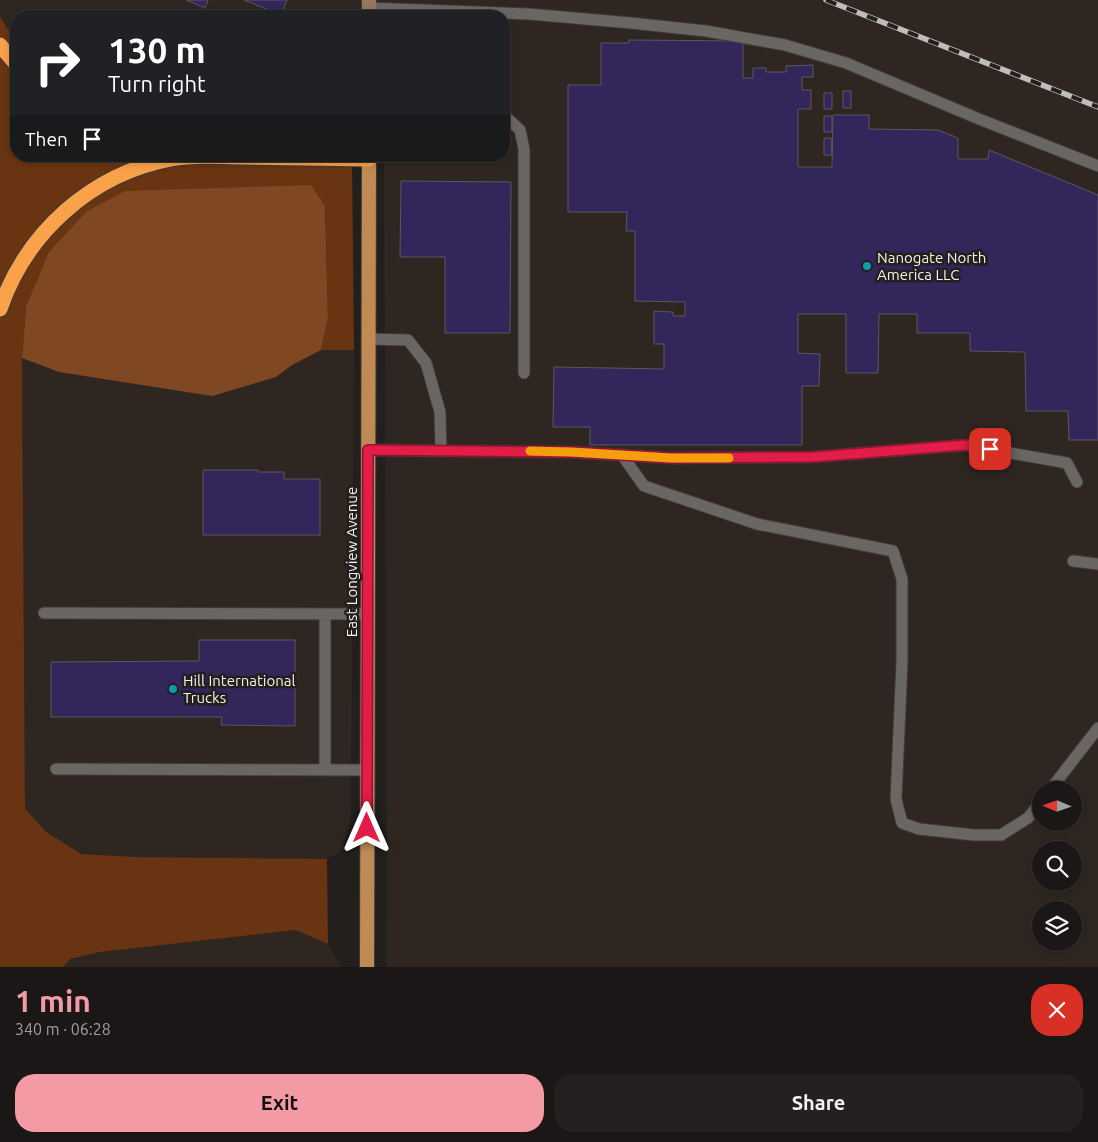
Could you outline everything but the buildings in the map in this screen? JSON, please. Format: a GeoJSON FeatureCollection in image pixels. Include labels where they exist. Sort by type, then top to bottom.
{"type":"FeatureCollection","features":[{"type":"Feature","properties":{"kind":"highway"},"geometry":{"type":"LineString","coordinates":[[0,45],[10,57]]}},
{"type":"Feature","properties":{"kind":"highway"},"geometry":{"type":"LineString","coordinates":[[0,309],[5,294],[21,262],[42,233],[64,210],[116,177],[159,162]]}},
{"type":"Feature","properties":{"kind":"main road","name":"East Longview Avenue"},"geometry":{"type":"LineString","coordinates":[[367,967],[368,162]]}},
{"type":"Feature","properties":{"kind":"lane"},"geometry":{"type":"LineString","coordinates":[[369,8],[422,10]]}},
{"type":"Feature","properties":{"kind":"lane"},"geometry":{"type":"LineString","coordinates":[[510,13],[706,31],[785,45],[846,63],[979,119],[1098,166]]}},
{"type":"Feature","properties":{"kind":"lane"},"geometry":{"type":"LineString","coordinates":[[510,121],[520,130],[524,149],[524,373]]}},
{"type":"Feature","properties":{"kind":"lane"},"geometry":{"type":"LineString","coordinates":[[368,340],[408,340],[426,363],[440,412],[441,451]]}},
{"type":"Feature","properties":{"kind":"lane"},"geometry":{"type":"LineString","coordinates":[[368,450],[571,452],[671,458],[813,457],[965,445],[1067,463],[1077,482]]}},
{"type":"Feature","properties":{"kind":"lane"},"geometry":{"type":"LineString","coordinates":[[622,455],[644,486],[757,524],[893,551],[902,578],[902,662],[896,798],[902,823],[918,829],[974,835],[1001,835],[1028,818],[1032,813]]}},
{"type":"Feature","properties":{"kind":"lane"},"geometry":{"type":"LineString","coordinates":[[1072,560],[1098,564]]}},
{"type":"Feature","properties":{"kind":"lane"},"geometry":{"type":"LineString","coordinates":[[44,613],[367,614]]}},
{"type":"Feature","properties":{"kind":"lane"},"geometry":{"type":"LineString","coordinates":[[325,769],[326,614]]}},
{"type":"Feature","properties":{"kind":"lane"},"geometry":{"type":"LineString","coordinates":[[1057,781],[1098,728]]}},
{"type":"Feature","properties":{"kind":"lane"},"geometry":{"type":"LineString","coordinates":[[56,770],[367,770]]}},
{"type":"Feature","properties":{"kind":"shaded area"},"geometry":{"type":"Polygon","coordinates":[[[0,0],[1098,0],[1098,967],[387,967],[384,162],[510,162],[510,10],[10,10],[10,32],[0,16],[0,0]]]}},
{"type":"Feature","properties":{"kind":"shaded area"},"geometry":{"type":"Polygon","coordinates":[[[0,16],[10,32],[10,162],[352,162],[354,350],[321,350],[328,318],[325,206],[26,307],[22,358],[25,808],[45,831],[81,854],[136,857],[327,859],[328,944],[296,930],[100,952],[70,959],[63,967],[0,967],[0,16]]]}},
{"type":"Feature","properties":{"kind":"shaded area"},"geometry":{"type":"Polygon","coordinates":[[[311,185],[325,206],[328,318],[321,350],[292,365],[276,377],[212,396],[59,372],[22,358],[26,307],[49,252],[86,212],[125,191],[311,185]]]}},
{"type":"Feature","properties":{"kind":"shaded area"},"geometry":{"type":"Polygon","coordinates":[[[321,350],[354,350],[351,820],[341,852],[327,859],[136,857],[81,854],[45,831],[25,808],[22,358],[59,372],[276,377],[292,365],[321,350]]]}},
{"type":"Feature","properties":{"kind":"shaded area"},"geometry":{"type":"Polygon","coordinates":[[[296,930],[328,944],[342,967],[63,967],[70,959],[100,952],[296,930]]]}},
{"type":"Feature","properties":{"kind":"railway"},"geometry":{"type":"LineString","coordinates":[[826,0],[1098,107]]}},
{"type":"Feature","properties":{"kind":"slow traffic"},"geometry":{"type":"LineString","coordinates":[[530,451],[671,458],[729,458]]}},
{"type":"Feature","properties":{"kind":"place","name":"Nanogate North America LLC"},"geometry":{"type":"Point","coordinates":[867,266]}},
{"type":"Feature","properties":{"kind":"place","name":"Hill International Trucks"},"geometry":{"type":"Point","coordinates":[173,689]}},
{"type":"Feature","properties":{"kind":"route"},"geometry":{"type":"LineString","coordinates":[[367,828],[368,450],[571,452],[671,458],[813,457],[965,445],[990,449]]}}]}
